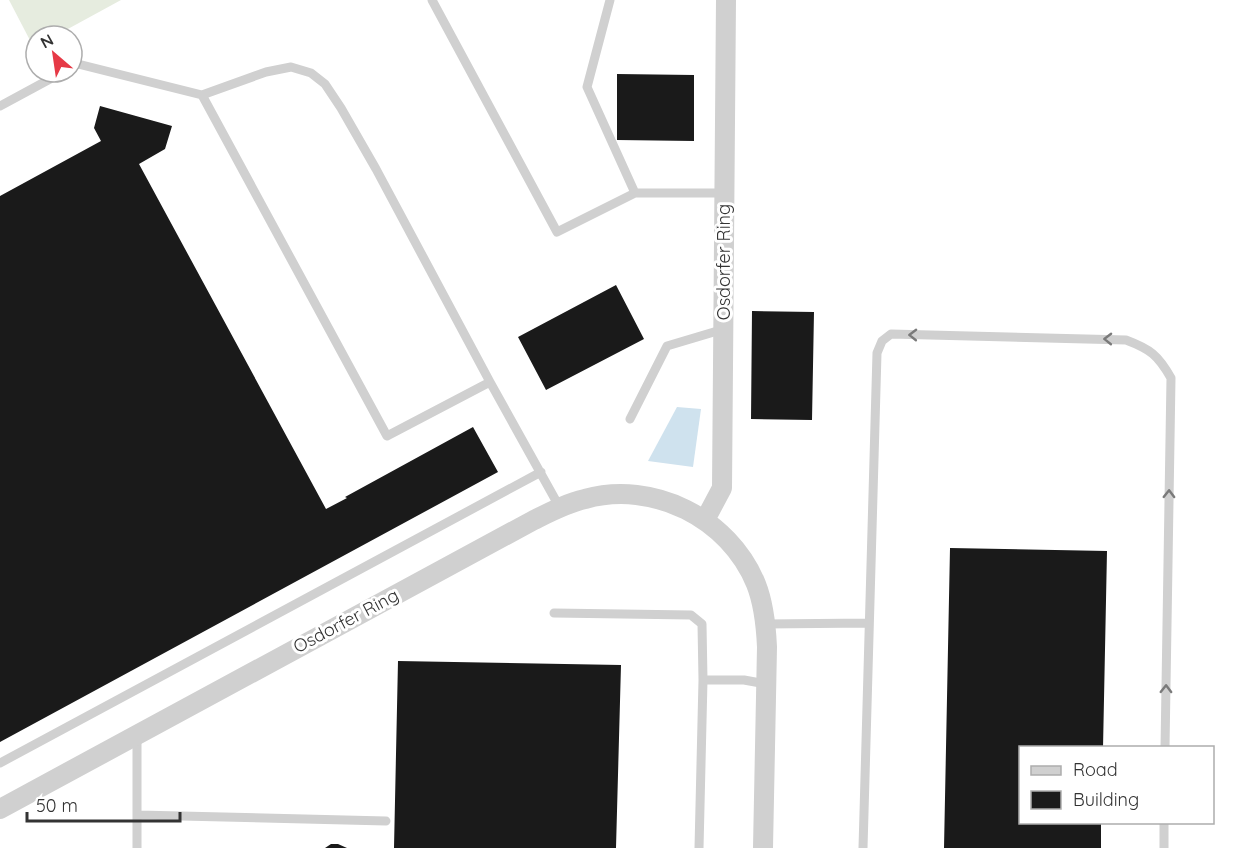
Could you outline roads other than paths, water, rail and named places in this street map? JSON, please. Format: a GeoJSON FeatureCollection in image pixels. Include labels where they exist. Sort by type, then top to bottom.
{"type":"FeatureCollection","features":[{"type":"Feature","properties":{"kind":"street","name":"Osdorfer Ring"},"geometry":{"type":"LineString","coordinates":[[705,520],[722,488],[726,0]]}},
{"type":"Feature","properties":{"kind":"street","name":"Osdorfer Ring"},"geometry":{"type":"LineString","coordinates":[[0,809],[524,525],[585,498],[612,494],[637,494],[675,504],[705,520],[734,548],[746,564],[755,583],[766,624],[763,848]]}},
{"type":"Feature","properties":{"kind":"lane"},"geometry":{"type":"LineString","coordinates":[[432,0],[557,232],[634,193],[724,194]]}},
{"type":"Feature","properties":{"kind":"lane"},"geometry":{"type":"LineString","coordinates":[[610,0],[588,87],[634,193]]}},
{"type":"Feature","properties":{"kind":"lane"},"geometry":{"type":"LineString","coordinates":[[84,66],[202,95],[266,72],[291,68],[311,73],[325,84],[376,169],[560,508]]}},
{"type":"Feature","properties":{"kind":"lane"},"geometry":{"type":"LineString","coordinates":[[0,106],[41,84]]}},
{"type":"Feature","properties":{"kind":"lane"},"geometry":{"type":"LineString","coordinates":[[202,95],[387,436],[490,382]]}},
{"type":"Feature","properties":{"kind":"lane"},"geometry":{"type":"LineString","coordinates":[[630,419],[667,346],[724,328]]}},
{"type":"Feature","properties":{"kind":"lane"},"geometry":{"type":"LineString","coordinates":[[863,848],[877,353],[882,341],[891,334],[1126,340],[1146,348],[1162,362],[1171,378],[1165,746]]}},
{"type":"Feature","properties":{"kind":"lane"},"geometry":{"type":"LineString","coordinates":[[0,762],[541,472]]}},
{"type":"Feature","properties":{"kind":"lane"},"geometry":{"type":"LineString","coordinates":[[554,613],[691,615],[702,624],[699,848]]}},
{"type":"Feature","properties":{"kind":"lane"},"geometry":{"type":"LineString","coordinates":[[766,624],[869,623]]}},
{"type":"Feature","properties":{"kind":"lane"},"geometry":{"type":"LineString","coordinates":[[703,680],[744,680],[766,684]]}},
{"type":"Feature","properties":{"kind":"lane"},"geometry":{"type":"LineString","coordinates":[[137,735],[137,848]]}},
{"type":"Feature","properties":{"kind":"lane"},"geometry":{"type":"LineString","coordinates":[[138,815],[386,821]]}},
{"type":"Feature","properties":{"kind":"lane"},"geometry":{"type":"LineString","coordinates":[[1164,824],[1164,848]]}},
{"type":"Feature","properties":{"kind":"water"},"geometry":{"type":"Polygon","coordinates":[[[677,407],[701,409],[693,467],[648,461],[677,407]]]}}]}
